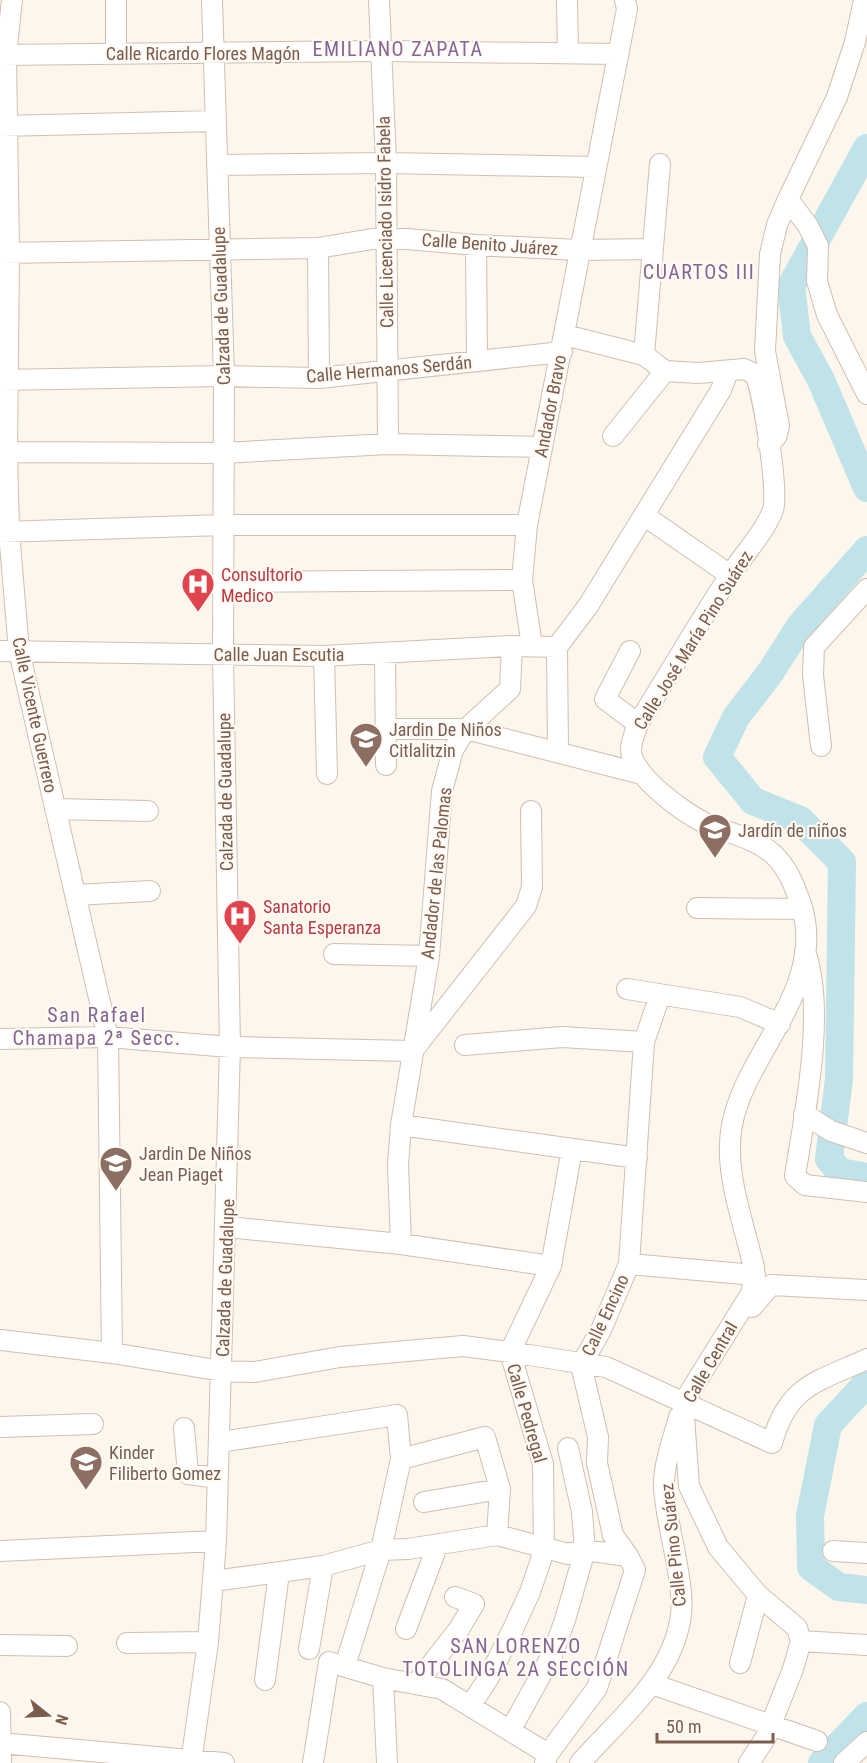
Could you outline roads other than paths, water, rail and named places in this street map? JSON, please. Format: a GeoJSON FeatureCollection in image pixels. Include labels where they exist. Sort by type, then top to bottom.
{"type":"FeatureCollection","features":[{"type":"Feature","properties":{"kind":"street","name":"Calle Vicente Guerrero"},"geometry":{"type":"LineString","coordinates":[[12,0],[3,55],[5,253],[3,452],[9,651],[55,809],[108,1037],[112,1353]]}},
{"type":"Feature","properties":{"kind":"street"},"geometry":{"type":"LineString","coordinates":[[116,0],[116,53]]}},
{"type":"Feature","properties":{"kind":"street","name":"Calzada de Guadalupe"},"geometry":{"type":"LineString","coordinates":[[191,1761],[214,1581],[220,1442],[230,1047],[222,582],[224,376],[212,0]]}},
{"type":"Feature","properties":{"kind":"street","name":"Calle Licenciado Isidro Fabela"},"geometry":{"type":"LineString","coordinates":[[379,0],[386,163],[384,237],[388,444]]}},
{"type":"Feature","properties":{"kind":"street"},"geometry":{"type":"LineString","coordinates":[[567,0],[568,53]]}},
{"type":"Feature","properties":{"kind":"street","name":"Andador Bravo"},"geometry":{"type":"LineString","coordinates":[[532,646],[522,580],[528,525],[627,9],[626,0]]}},
{"type":"Feature","properties":{"kind":"street","name":"Calle José María Pino Suárez"},"geometry":{"type":"LineString","coordinates":[[768,444],[776,437],[779,426],[765,351],[770,254],[777,225],[788,199],[837,97],[855,42],[864,0]]}},
{"type":"Feature","properties":{"kind":"street","name":"Calle Ricardo Flores Magón"},"geometry":{"type":"LineString","coordinates":[[3,55],[382,51],[617,54]]}},
{"type":"Feature","properties":{"kind":"street"},"geometry":{"type":"LineString","coordinates":[[4,126],[216,121]]}},
{"type":"Feature","properties":{"kind":"street"},"geometry":{"type":"LineString","coordinates":[[217,165],[386,163],[595,167]]}},
{"type":"Feature","properties":{"kind":"street"},"geometry":{"type":"LineString","coordinates":[[644,356],[660,164]]}},
{"type":"Feature","properties":{"kind":"street"},"geometry":{"type":"LineString","coordinates":[[788,199],[808,226],[818,246],[818,281],[827,315],[867,394]]}},
{"type":"Feature","properties":{"kind":"street","name":"Calle Benito Juárez"},"geometry":{"type":"LineString","coordinates":[[5,253],[318,249],[384,237],[476,245],[579,250],[653,249]]}},
{"type":"Feature","properties":{"kind":"street"},"geometry":{"type":"LineString","coordinates":[[476,245],[477,360]]}},
{"type":"Feature","properties":{"kind":"street"},"geometry":{"type":"LineString","coordinates":[[318,249],[319,378]]}},
{"type":"Feature","properties":{"kind":"street"},"geometry":{"type":"LineString","coordinates":[[558,751],[557,647],[588,606],[645,516],[721,390],[728,371],[698,373],[665,371],[644,356],[563,343]]}},
{"type":"Feature","properties":{"kind":"street","name":"Calle Hermanos Serdán"},"geometry":{"type":"LineString","coordinates":[[4,381],[224,376],[319,378],[477,360],[563,343]]}},
{"type":"Feature","properties":{"kind":"street","name":"Calle José María Pino Suárez"},"geometry":{"type":"LineString","coordinates":[[728,371],[744,369],[755,374],[768,444],[774,507],[768,520],[730,575],[638,724],[631,750],[633,762],[642,774],[674,804],[693,817],[759,844],[771,852],[785,866],[793,881],[802,909],[806,929],[805,950],[791,1000],[744,1090],[736,1108],[731,1135],[732,1170],[755,1275]]}},
{"type":"Feature","properties":{"kind":"street"},"geometry":{"type":"LineString","coordinates":[[613,436],[665,371]]}},
{"type":"Feature","properties":{"kind":"street"},"geometry":{"type":"LineString","coordinates":[[3,452],[223,453],[388,444],[542,447]]}},
{"type":"Feature","properties":{"kind":"street"},"geometry":{"type":"LineString","coordinates":[[645,516],[730,575]]}},
{"type":"Feature","properties":{"kind":"street"},"geometry":{"type":"LineString","coordinates":[[5,532],[223,525],[528,525]]}},
{"type":"Feature","properties":{"kind":"street"},"geometry":{"type":"LineString","coordinates":[[222,582],[522,580]]}},
{"type":"Feature","properties":{"kind":"street"},"geometry":{"type":"LineString","coordinates":[[821,746],[813,675],[813,647],[867,589]]}},
{"type":"Feature","properties":{"kind":"street","name":"Calle Juan Escutia"},"geometry":{"type":"LineString","coordinates":[[9,651],[324,656],[512,646],[557,647]]}},
{"type":"Feature","properties":{"kind":"street","name":"Andador de las Palomas"},"geometry":{"type":"LineString","coordinates":[[401,1244],[398,1165],[401,1125],[429,956],[442,790],[453,750],[466,729],[510,688],[512,646]]}},
{"type":"Feature","properties":{"kind":"street"},"geometry":{"type":"LineString","coordinates":[[630,651],[605,699],[638,724]]}},
{"type":"Feature","properties":{"kind":"street"},"geometry":{"type":"LineString","coordinates":[[385,652],[386,765]]}},
{"type":"Feature","properties":{"kind":"street"},"geometry":{"type":"LineString","coordinates":[[324,656],[327,774]]}},
{"type":"Feature","properties":{"kind":"street"},"geometry":{"type":"LineString","coordinates":[[386,729],[466,729],[642,774]]}},
{"type":"Feature","properties":{"kind":"street"},"geometry":{"type":"LineString","coordinates":[[55,809],[148,811]]}},
{"type":"Feature","properties":{"kind":"street"},"geometry":{"type":"LineString","coordinates":[[0,1039],[108,1037],[230,1047],[412,1051],[526,906],[532,887],[531,811]]}},
{"type":"Feature","properties":{"kind":"street"},"geometry":{"type":"LineString","coordinates":[[75,895],[150,891]]}},
{"type":"Feature","properties":{"kind":"street"},"geometry":{"type":"LineString","coordinates":[[698,908],[802,909]]}},
{"type":"Feature","properties":{"kind":"street"},"geometry":{"type":"LineString","coordinates":[[805,950],[813,972],[815,1010],[795,1176],[805,1185],[867,1192]]}},
{"type":"Feature","properties":{"kind":"street"},"geometry":{"type":"LineString","coordinates":[[334,954],[429,956]]}},
{"type":"Feature","properties":{"kind":"street"},"geometry":{"type":"LineString","coordinates":[[627,989],[740,1007],[780,1024]]}},
{"type":"Feature","properties":{"kind":"street","name":"Calle Encino"},"geometry":{"type":"LineString","coordinates":[[628,1556],[613,1535],[597,1463],[598,1437],[581,1365],[601,1330],[628,1264],[644,1042],[660,995]]}},
{"type":"Feature","properties":{"kind":"street"},"geometry":{"type":"LineString","coordinates":[[465,1045],[562,1037],[644,1042]]}},
{"type":"Feature","properties":{"kind":"street"},"geometry":{"type":"LineString","coordinates":[[804,1114],[831,1131],[861,1142]]}},
{"type":"Feature","properties":{"kind":"street"},"geometry":{"type":"LineString","coordinates":[[401,1125],[637,1158]]}},
{"type":"Feature","properties":{"kind":"street","name":"Calle Pedregal"},"geometry":{"type":"LineString","coordinates":[[470,1706],[488,1679],[530,1592],[544,1546],[543,1464],[510,1352],[551,1266],[572,1149]]}},
{"type":"Feature","properties":{"kind":"street"},"geometry":{"type":"LineString","coordinates":[[226,1227],[401,1244],[551,1266]]}},
{"type":"Feature","properties":{"kind":"street"},"geometry":{"type":"LineString","coordinates":[[628,1264],[755,1275]]}},
{"type":"Feature","properties":{"kind":"street","name":"Calle Central"},"geometry":{"type":"LineString","coordinates":[[755,1275],[752,1292],[683,1403],[689,1486],[718,1547],[758,1595],[797,1628],[801,1641]]}},
{"type":"Feature","properties":{"kind":"street"},"geometry":{"type":"LineString","coordinates":[[730,1326],[741,1322],[771,1285],[867,1290]]}},
{"type":"Feature","properties":{"kind":"street"},"geometry":{"type":"LineString","coordinates":[[0,1340],[112,1353],[222,1371],[255,1372],[340,1357],[463,1346],[510,1352],[581,1365],[606,1367],[772,1443],[779,1417],[790,1401],[809,1385],[867,1359]]}},
{"type":"Feature","properties":{"kind":"street","name":"Calle Pino Suárez"},"geometry":{"type":"LineString","coordinates":[[580,1763],[637,1705],[652,1684],[666,1659],[681,1614],[664,1486],[668,1458],[683,1403]]}},
{"type":"Feature","properties":{"kind":"street"},"geometry":{"type":"LineString","coordinates":[[220,1442],[398,1415],[401,1459],[381,1550],[337,1664],[313,1763]]}},
{"type":"Feature","properties":{"kind":"street"},"geometry":{"type":"LineString","coordinates":[[0,1427],[93,1424]]}},
{"type":"Feature","properties":{"kind":"street"},"geometry":{"type":"LineString","coordinates":[[184,1428],[188,1474],[218,1478]]}},
{"type":"Feature","properties":{"kind":"street"},"geometry":{"type":"LineString","coordinates":[[401,1459],[485,1437],[500,1489],[497,1535]]}},
{"type":"Feature","properties":{"kind":"street"},"geometry":{"type":"LineString","coordinates":[[510,1731],[552,1655],[565,1620],[585,1550],[582,1512],[568,1448]]}},
{"type":"Feature","properties":{"kind":"street"},"geometry":{"type":"LineString","coordinates":[[424,1502],[500,1489]]}},
{"type":"Feature","properties":{"kind":"street"},"geometry":{"type":"LineString","coordinates":[[214,1581],[322,1566],[381,1550],[497,1535],[568,1554],[585,1550],[628,1556],[634,1570],[597,1688],[547,1758],[510,1731],[442,1689],[383,1678],[337,1664]]}},
{"type":"Feature","properties":{"kind":"street"},"geometry":{"type":"LineString","coordinates":[[0,1551],[216,1541]]}},
{"type":"Feature","properties":{"kind":"street"},"geometry":{"type":"LineString","coordinates":[[406,1629],[438,1544]]}},
{"type":"Feature","properties":{"kind":"street"},"geometry":{"type":"LineString","coordinates":[[833,1551],[867,1553]]}},
{"type":"Feature","properties":{"kind":"street"},"geometry":{"type":"LineString","coordinates":[[309,1649],[322,1566]]}},
{"type":"Feature","properties":{"kind":"street"},"geometry":{"type":"LineString","coordinates":[[265,1680],[279,1573]]}},
{"type":"Feature","properties":{"kind":"street"},"geometry":{"type":"LineString","coordinates":[[740,1663],[758,1595]]}},
{"type":"Feature","properties":{"kind":"street"},"geometry":{"type":"LineString","coordinates":[[416,1684],[459,1629],[474,1604],[454,1598]]}},
{"type":"Feature","properties":{"kind":"street"},"geometry":{"type":"LineString","coordinates":[[749,1763],[771,1723],[793,1670],[801,1641],[867,1645]]}},
{"type":"Feature","properties":{"kind":"street"},"geometry":{"type":"LineString","coordinates":[[127,1643],[208,1642]]}},
{"type":"Feature","properties":{"kind":"street"},"geometry":{"type":"LineString","coordinates":[[0,1645],[67,1646]]}},
{"type":"Feature","properties":{"kind":"street"},"geometry":{"type":"LineString","coordinates":[[383,1678],[387,1763]]}},
{"type":"Feature","properties":{"kind":"street"},"geometry":{"type":"LineString","coordinates":[[652,1684],[771,1723],[817,1741]]}},
{"type":"Feature","properties":{"kind":"street"},"geometry":{"type":"LineString","coordinates":[[0,1712],[1,1763]]}},
{"type":"Feature","properties":{"kind":"street"},"geometry":{"type":"LineString","coordinates":[[844,1763],[867,1742]]}},
{"type":"Feature","properties":{"kind":"street"},"geometry":{"type":"LineString","coordinates":[[0,1743],[224,1763]]}},
{"type":"Feature","properties":{"kind":"waterway"},"geometry":{"type":"LineString","coordinates":[[867,148],[791,286],[797,336],[821,380],[867,488]]}},
{"type":"Feature","properties":{"kind":"waterway"},"geometry":{"type":"LineString","coordinates":[[867,550],[800,626],[770,673],[736,717],[717,757],[753,801],[800,820],[842,862],[839,1079],[829,1159],[840,1172],[867,1177]]}},
{"type":"Feature","properties":{"kind":"waterway"},"geometry":{"type":"LineString","coordinates":[[867,1383],[828,1425],[810,1516],[811,1567],[839,1587],[867,1590]]}},
{"type":"Feature","properties":{"kind":"waterway"},"geometry":{"type":"LineString","coordinates":[[822,1763],[867,1716]]}},
{"type":"Feature","properties":{"kind":"place","name":"Consultorio Medico"},"geometry":{"type":"Point","coordinates":[198,613]}},
{"type":"Feature","properties":{"kind":"place","name":"Jardin De Niños Citlalitzin"},"geometry":{"type":"Point","coordinates":[366,768]}},
{"type":"Feature","properties":{"kind":"place","name":"Jardín de niños"},"geometry":{"type":"Point","coordinates":[715,859]}},
{"type":"Feature","properties":{"kind":"place","name":"Sanatorio Santa Esperanza"},"geometry":{"type":"Point","coordinates":[240,945]}},
{"type":"Feature","properties":{"kind":"place","name":"Jardin De Niños Jean Piaget"},"geometry":{"type":"Point","coordinates":[116,1192]}},
{"type":"Feature","properties":{"kind":"place","name":"Kinder Filiberto Gomez"},"geometry":{"type":"Point","coordinates":[86,1491]}},
{"type":"Feature","properties":{"kind":"district","name":"EMILIANO ZAPATA"},"geometry":{"type":"Point","coordinates":[398,49]}},
{"type":"Feature","properties":{"kind":"district","name":"CUARTOS III"},"geometry":{"type":"Point","coordinates":[699,272]}},
{"type":"Feature","properties":{"kind":"district","name":"San Rafael Chamapa 2ª Secc."},"geometry":{"type":"Point","coordinates":[97,1026]}},
{"type":"Feature","properties":{"kind":"district","name":"SAN LORENZO TOTOLINGA 2A SECCIÓN"},"geometry":{"type":"Point","coordinates":[516,1658]}}]}
